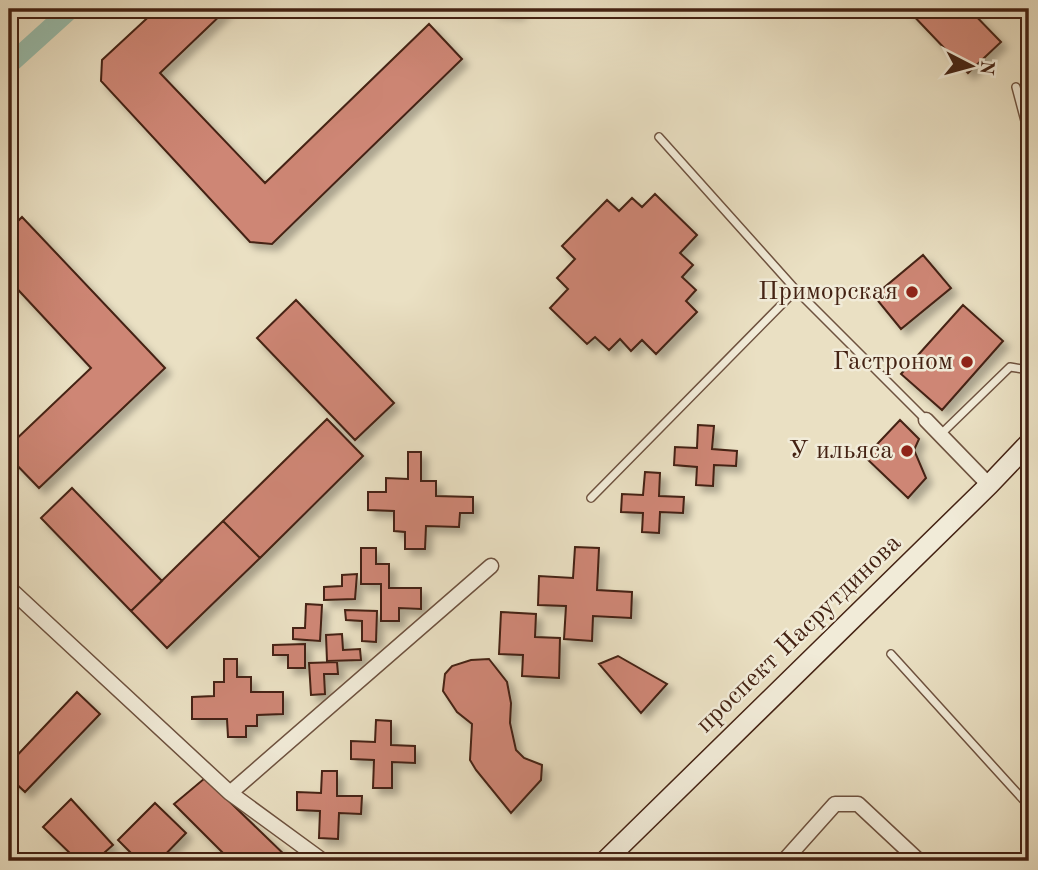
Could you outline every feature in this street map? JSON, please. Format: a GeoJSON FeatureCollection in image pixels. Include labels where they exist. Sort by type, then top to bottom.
{"type":"FeatureCollection","features":[{"type":"Feature","properties":{"kind":"main road","name":"проспект Насрутдинова"},"geometry":{"type":"LineString","coordinates":[[605,861],[1029,443]]}},
{"type":"Feature","properties":{"kind":"street"},"geometry":{"type":"LineString","coordinates":[[926,420],[989,485]]}},
{"type":"Feature","properties":{"kind":"street"},"geometry":{"type":"LineString","coordinates":[[230,793],[491,566]]}},
{"type":"Feature","properties":{"kind":"street"},"geometry":{"type":"LineString","coordinates":[[9,588],[230,793],[323,861]]}},
{"type":"Feature","properties":{"kind":"street"},"geometry":{"type":"LineString","coordinates":[[783,861],[835,804],[858,804],[919,861]]}},
{"type":"Feature","properties":{"kind":"lane"},"geometry":{"type":"LineString","coordinates":[[1016,88],[1029,136]]}},
{"type":"Feature","properties":{"kind":"lane"},"geometry":{"type":"LineString","coordinates":[[659,137],[796,290],[926,420]]}},
{"type":"Feature","properties":{"kind":"lane"},"geometry":{"type":"LineString","coordinates":[[591,498],[796,290]]}},
{"type":"Feature","properties":{"kind":"lane"},"geometry":{"type":"LineString","coordinates":[[940,435],[1010,367],[1029,370]]}},
{"type":"Feature","properties":{"kind":"lane"},"geometry":{"type":"LineString","coordinates":[[891,654],[1029,806]]}},
{"type":"Feature","properties":{"kind":"building"},"geometry":{"type":"Polygon","coordinates":[[[157,9],[227,9],[160,73],[265,183],[429,24],[462,59],[272,244],[250,242],[101,81],[102,60],[157,9]]]}},
{"type":"Feature","properties":{"kind":"building"},"geometry":{"type":"Polygon","coordinates":[[[492,9],[521,9],[517,13],[492,9]]]}},
{"type":"Feature","properties":{"kind":"building"},"geometry":{"type":"Polygon","coordinates":[[[907,9],[969,9],[1001,42],[968,73],[907,9]]]}},
{"type":"Feature","properties":{"kind":"building"},"geometry":{"type":"Polygon","coordinates":[[[655,194],[697,235],[680,253],[693,265],[682,277],[696,290],[686,301],[697,312],[656,354],[642,340],[631,351],[620,339],[609,350],[595,337],[587,344],[550,308],[568,289],[557,278],[575,259],[562,246],[607,200],[619,211],[632,198],[642,207],[655,194]]]}},
{"type":"Feature","properties":{"kind":"building"},"geometry":{"type":"Polygon","coordinates":[[[22,217],[165,368],[39,488],[9,457],[9,446],[91,368],[9,280],[9,230],[22,217]]]}},
{"type":"Feature","properties":{"kind":"building","name":"Приморская"},"geometry":{"type":"Polygon","coordinates":[[[923,255],[951,288],[901,329],[874,296],[923,255]]]}},
{"type":"Feature","properties":{"kind":"building"},"geometry":{"type":"Polygon","coordinates":[[[296,300],[394,403],[355,440],[257,338],[296,300]]]}},
{"type":"Feature","properties":{"kind":"building"},"geometry":{"type":"Polygon","coordinates":[[[963,305],[1003,341],[942,410],[901,374],[963,305]]]}},
{"type":"Feature","properties":{"kind":"building"},"geometry":{"type":"Polygon","coordinates":[[[327,419],[363,456],[260,558],[223,521],[327,419]]]}},
{"type":"Feature","properties":{"kind":"building","name":"У ильяса"},"geometry":{"type":"Polygon","coordinates":[[[900,420],[919,439],[914,450],[926,478],[908,498],[865,457],[900,420]]]}},
{"type":"Feature","properties":{"kind":"building"},"geometry":{"type":"Polygon","coordinates":[[[698,425],[714,426],[712,449],[737,451],[736,466],[714,465],[713,486],[696,485],[697,467],[674,465],[675,447],[697,448],[698,425]]]}},
{"type":"Feature","properties":{"kind":"building"},"geometry":{"type":"Polygon","coordinates":[[[408,452],[421,452],[421,481],[436,481],[436,496],[473,497],[473,513],[460,513],[459,527],[426,526],[425,549],[405,549],[405,532],[394,531],[394,511],[368,510],[368,492],[386,492],[386,478],[408,479],[408,452]]]}},
{"type":"Feature","properties":{"kind":"building"},"geometry":{"type":"Polygon","coordinates":[[[645,472],[660,473],[659,496],[684,497],[683,513],[660,512],[659,533],[642,532],[643,513],[621,512],[622,494],[643,495],[645,472]]]}},
{"type":"Feature","properties":{"kind":"building"},"geometry":{"type":"Polygon","coordinates":[[[72,488],[162,581],[131,611],[41,518],[72,488]]]}},
{"type":"Feature","properties":{"kind":"building"},"geometry":{"type":"Polygon","coordinates":[[[223,521],[260,558],[167,648],[131,611],[223,521]]]}},
{"type":"Feature","properties":{"kind":"building"},"geometry":{"type":"Polygon","coordinates":[[[575,547],[599,548],[597,590],[632,592],[631,618],[593,616],[592,641],[564,639],[566,606],[538,605],[539,576],[573,578],[575,547]]]}},
{"type":"Feature","properties":{"kind":"building"},"geometry":{"type":"Polygon","coordinates":[[[361,548],[376,548],[376,564],[389,564],[389,588],[421,588],[421,609],[399,608],[399,621],[381,621],[381,584],[361,584],[361,548]]]}},
{"type":"Feature","properties":{"kind":"building"},"geometry":{"type":"Polygon","coordinates":[[[357,574],[355,599],[324,600],[324,587],[342,586],[342,575],[357,574]]]}},
{"type":"Feature","properties":{"kind":"building"},"geometry":{"type":"Polygon","coordinates":[[[306,604],[322,605],[320,641],[293,639],[293,628],[305,628],[306,604]]]}},
{"type":"Feature","properties":{"kind":"building"},"geometry":{"type":"Polygon","coordinates":[[[345,610],[377,611],[376,642],[362,641],[362,621],[346,620],[345,610]]]}},
{"type":"Feature","properties":{"kind":"building"},"geometry":{"type":"Polygon","coordinates":[[[501,612],[536,614],[535,637],[560,638],[559,678],[522,676],[523,655],[499,654],[501,612]]]}},
{"type":"Feature","properties":{"kind":"building"},"geometry":{"type":"Polygon","coordinates":[[[342,634],[343,650],[360,649],[361,660],[327,661],[326,635],[342,634]]]}},
{"type":"Feature","properties":{"kind":"building"},"geometry":{"type":"Polygon","coordinates":[[[305,644],[305,668],[288,668],[288,655],[273,655],[273,645],[305,644]]]}},
{"type":"Feature","properties":{"kind":"building"},"geometry":{"type":"Polygon","coordinates":[[[618,656],[667,684],[641,713],[599,664],[618,656]]]}},
{"type":"Feature","properties":{"kind":"building"},"geometry":{"type":"Polygon","coordinates":[[[224,659],[237,659],[237,677],[251,677],[251,692],[283,692],[283,714],[257,715],[257,726],[246,726],[246,737],[228,737],[227,719],[192,719],[192,697],[214,696],[214,682],[224,682],[224,659]]]}},
{"type":"Feature","properties":{"kind":"building"},"geometry":{"type":"Polygon","coordinates":[[[489,659],[507,682],[511,703],[510,723],[516,750],[524,758],[542,765],[541,780],[511,813],[470,760],[472,724],[457,712],[443,691],[445,674],[452,666],[471,660],[489,659]]]}},
{"type":"Feature","properties":{"kind":"building"},"geometry":{"type":"Polygon","coordinates":[[[337,662],[338,674],[324,674],[325,694],[311,695],[309,663],[337,662]]]}},
{"type":"Feature","properties":{"kind":"building"},"geometry":{"type":"Polygon","coordinates":[[[77,692],[100,714],[25,792],[9,777],[9,764],[77,692]]]}},
{"type":"Feature","properties":{"kind":"building"},"geometry":{"type":"Polygon","coordinates":[[[376,720],[391,721],[391,745],[415,746],[415,763],[392,762],[392,788],[373,788],[374,760],[351,759],[351,741],[375,742],[376,720]]]}},
{"type":"Feature","properties":{"kind":"building"},"geometry":{"type":"Polygon","coordinates":[[[322,771],[337,771],[337,796],[362,796],[361,814],[339,813],[338,839],[319,838],[320,811],[297,810],[297,792],[321,793],[322,771]]]}},
{"type":"Feature","properties":{"kind":"building"},"geometry":{"type":"Polygon","coordinates":[[[205,778],[291,861],[231,861],[174,804],[205,778]]]}},
{"type":"Feature","properties":{"kind":"building"},"geometry":{"type":"Polygon","coordinates":[[[71,799],[113,845],[95,861],[78,861],[43,827],[71,799]]]}},
{"type":"Feature","properties":{"kind":"building"},"geometry":{"type":"Polygon","coordinates":[[[155,803],[186,833],[159,861],[139,861],[118,840],[155,803]]]}},
{"type":"Feature","properties":{"kind":"waterway"},"geometry":{"type":"LineString","coordinates":[[9,65],[71,9]]}},
{"type":"Feature","properties":{"kind":"place","name":"Приморская"},"geometry":{"type":"Point","coordinates":[912,292]}},
{"type":"Feature","properties":{"kind":"place","name":"Гастроном"},"geometry":{"type":"Point","coordinates":[967,362]}},
{"type":"Feature","properties":{"kind":"place","name":"У ильяса"},"geometry":{"type":"Point","coordinates":[907,451]}}]}
